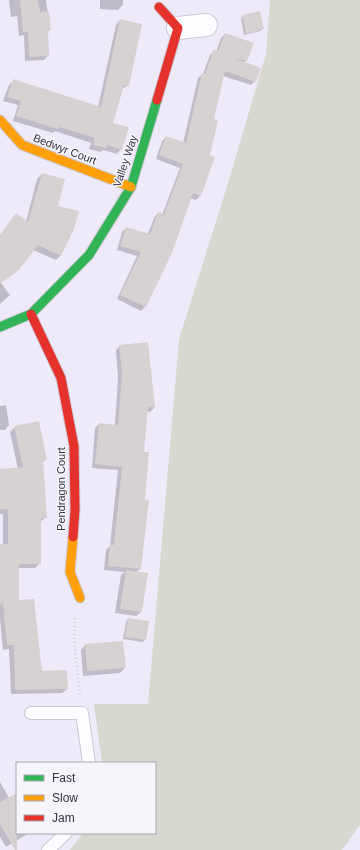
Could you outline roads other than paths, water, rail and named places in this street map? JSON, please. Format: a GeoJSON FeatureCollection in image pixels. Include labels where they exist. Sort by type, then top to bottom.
{"type":"FeatureCollection","features":[{"type":"Feature","properties":{"kind":"street"},"geometry":{"type":"LineString","coordinates":[[159,7],[178,28],[206,25]]}},
{"type":"Feature","properties":{"kind":"street","name":"Valley Way"},"geometry":{"type":"LineString","coordinates":[[0,328],[31,314],[89,255],[131,187],[178,28]]}},
{"type":"Feature","properties":{"kind":"street","name":"Bedwyr Court"},"geometry":{"type":"LineString","coordinates":[[0,120],[22,145],[131,187]]}},
{"type":"Feature","properties":{"kind":"street","name":"Pendragon Court"},"geometry":{"type":"LineString","coordinates":[[31,314],[61,378],[74,446],[75,510],[70,576],[80,598]]}},
{"type":"Feature","properties":{"kind":"lane"},"geometry":{"type":"LineString","coordinates":[[31,713],[82,713],[89,762]]}},
{"type":"Feature","properties":{"kind":"lane"},"geometry":{"type":"LineString","coordinates":[[48,850],[65,834]]}}]}
